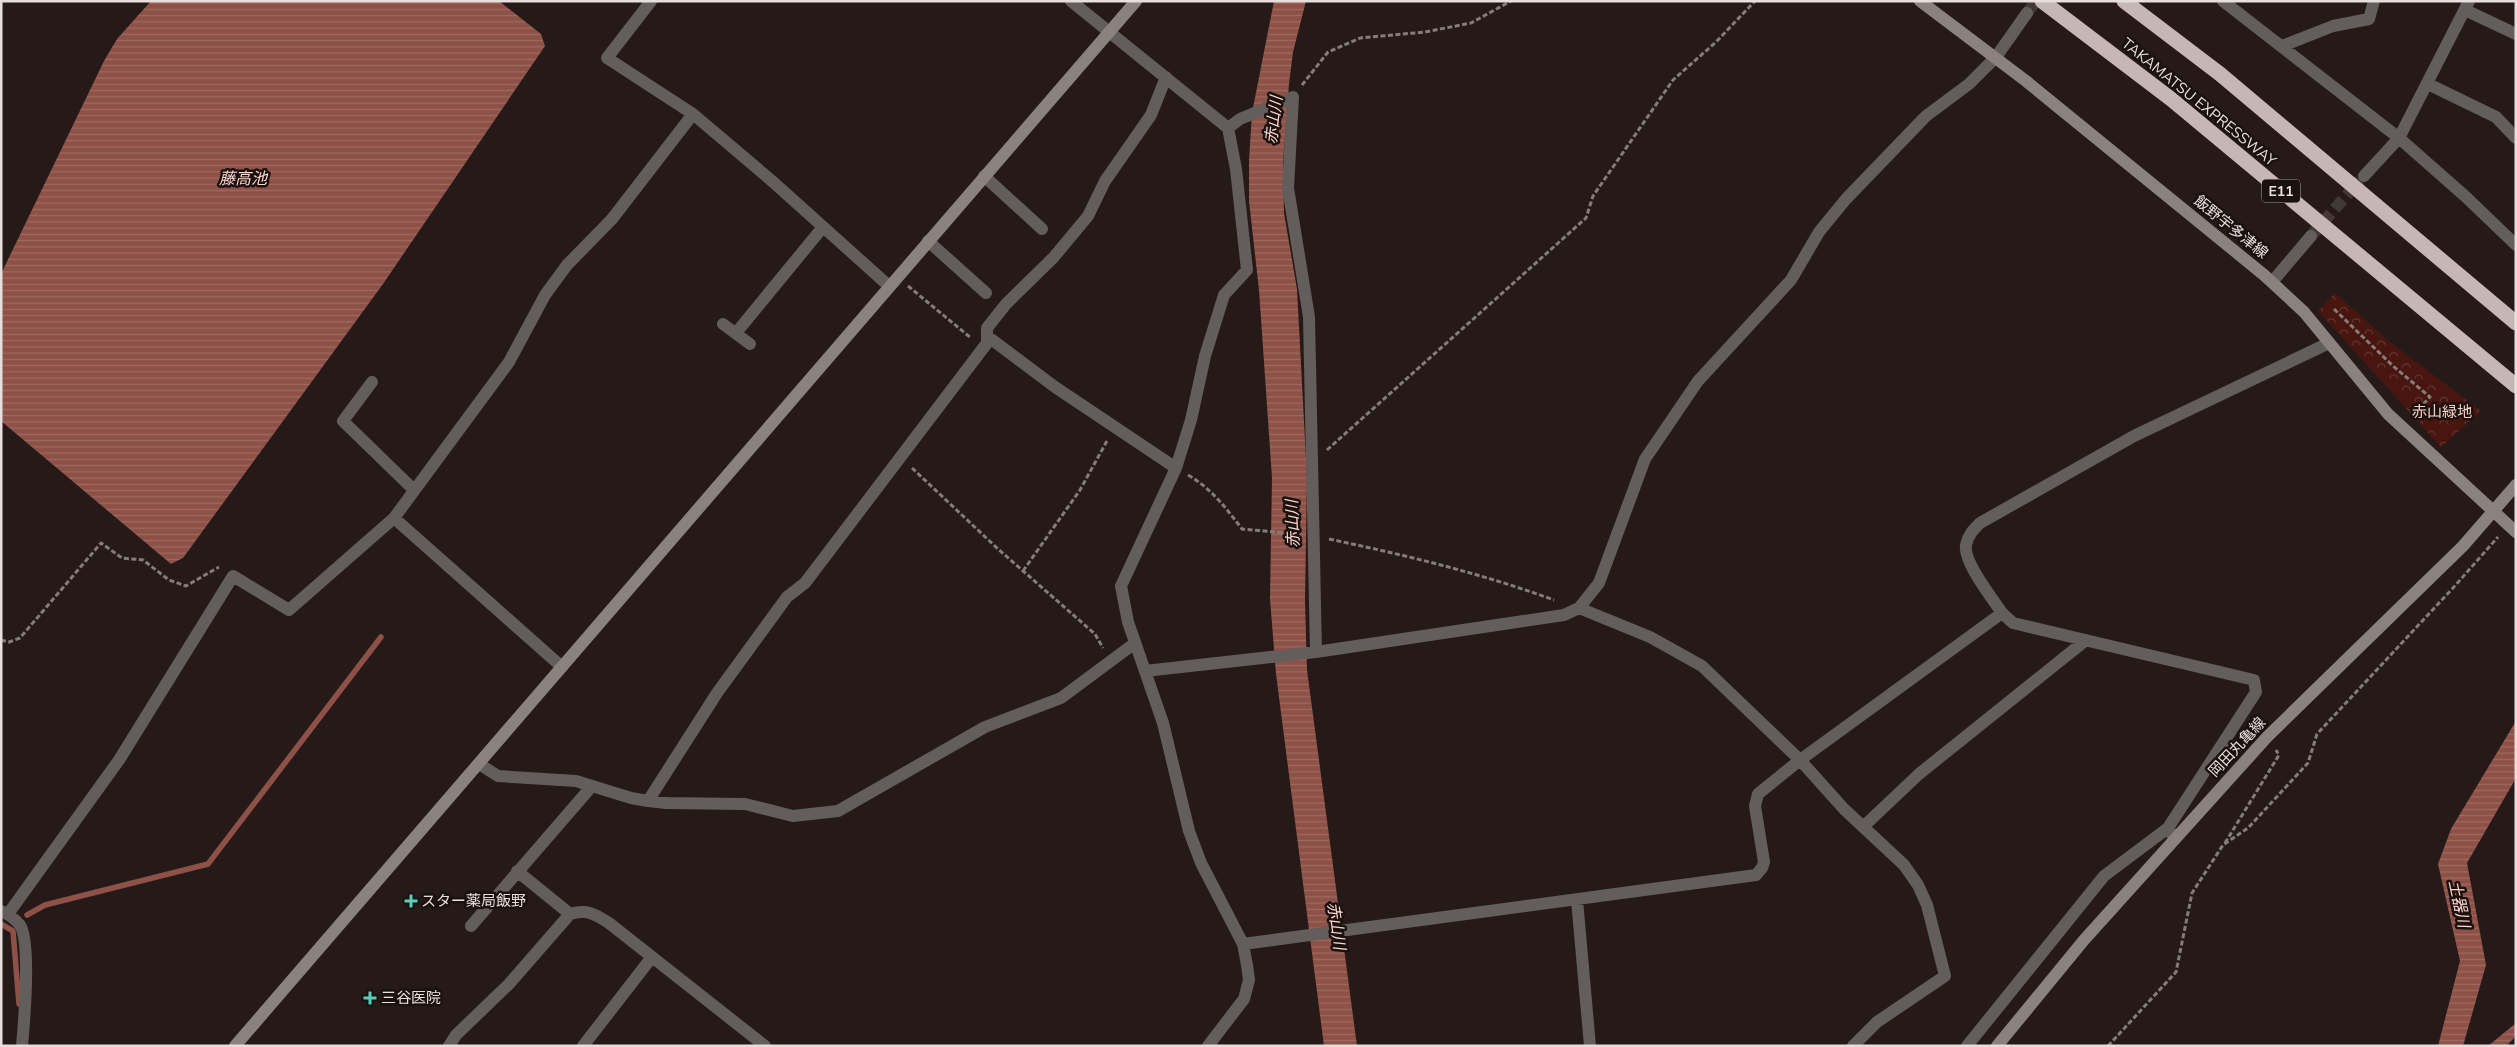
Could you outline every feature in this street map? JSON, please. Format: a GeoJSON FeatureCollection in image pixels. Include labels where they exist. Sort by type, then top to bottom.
{"type":"FeatureCollection","features":[{"type":"Feature","properties":{"kind":"highway","name":"TAKAMATSU EXPRESSWAY"},"geometry":{"type":"LineString","coordinates":[[2042,1],[2171,99],[2516,386]]}},
{"type":"Feature","properties":{"kind":"highway"},"geometry":{"type":"LineString","coordinates":[[2124,1],[2220,74],[2516,323]]}},
{"type":"Feature","properties":{"kind":"main road"},"geometry":{"type":"LineString","coordinates":[[235,1046],[1136,1]]}},
{"type":"Feature","properties":{"kind":"main road","name":"飯野宇多津線"},"geometry":{"type":"LineString","coordinates":[[1920,1],[1996,57],[2272,282],[2304,312],[2388,414],[2403,425],[2491,512],[2511,529]]}},
{"type":"Feature","properties":{"kind":"main road","name":"岡田丸亀線"},"geometry":{"type":"LineString","coordinates":[[1997,1046],[2172,833],[2267,737],[2463,546],[2491,512],[2516,486]]}},
{"type":"Feature","properties":{"kind":"street"},"geometry":{"type":"LineString","coordinates":[[651,1],[607,58],[693,114],[823,227],[893,281]]}},
{"type":"Feature","properties":{"kind":"street"},"geometry":{"type":"LineString","coordinates":[[1071,1],[1228,128],[1236,169],[1247,270],[1224,295],[1205,356],[1191,420],[1176,468],[1121,586],[1128,622],[1162,723],[1188,831],[1201,862],[1243,944],[1249,980],[1244,999],[1208,1046]]}},
{"type":"Feature","properties":{"kind":"street"},"geometry":{"type":"LineString","coordinates":[[2223,1],[2399,138],[2466,197],[2516,245]]}},
{"type":"Feature","properties":{"kind":"street"},"geometry":{"type":"LineString","coordinates":[[2282,46],[2333,26],[2369,19],[2374,1]]}},
{"type":"Feature","properties":{"kind":"street"},"geometry":{"type":"LineString","coordinates":[[2364,176],[2399,138],[2467,6],[2516,34]]}},
{"type":"Feature","properties":{"kind":"street"},"geometry":{"type":"LineString","coordinates":[[1145,672],[1316,652],[1564,615],[1579,608],[1599,583],[1646,459],[1698,381],[1790,280],[1819,232],[1846,199],[1926,116],[1969,84],[1996,57],[2027,13]]}},
{"type":"Feature","properties":{"kind":"street"},"geometry":{"type":"LineString","coordinates":[[648,801],[717,693],[787,597],[805,583],[900,457],[985,342],[987,328],[1006,304],[1053,258],[1088,216],[1105,181],[1150,115],[1166,77]]}},
{"type":"Feature","properties":{"kind":"street"},"geometry":{"type":"LineString","coordinates":[[2428,84],[2496,117],[2516,138]]}},
{"type":"Feature","properties":{"kind":"street"},"geometry":{"type":"LineString","coordinates":[[1228,128],[1240,120],[1293,97],[1288,188],[1309,317],[1316,652]]}},
{"type":"Feature","properties":{"kind":"street"},"geometry":{"type":"LineString","coordinates":[[22,1046],[27,996],[23,939],[21,927],[5,913],[120,760],[234,576],[288,610],[394,518],[509,362],[545,295],[567,265],[612,219],[693,114]]}},
{"type":"Feature","properties":{"kind":"street"},"geometry":{"type":"LineString","coordinates":[[984,176],[1042,229]]}},
{"type":"Feature","properties":{"kind":"street"},"geometry":{"type":"LineString","coordinates":[[736,333],[823,227]]}},
{"type":"Feature","properties":{"kind":"street"},"geometry":{"type":"LineString","coordinates":[[2272,282],[2311,236]]}},
{"type":"Feature","properties":{"kind":"street"},"geometry":{"type":"LineString","coordinates":[[928,241],[986,293]]}},
{"type":"Feature","properties":{"kind":"street"},"geometry":{"type":"LineString","coordinates":[[723,324],[750,344]]}},
{"type":"Feature","properties":{"kind":"street"},"geometry":{"type":"LineString","coordinates":[[985,342],[1176,468]]}},
{"type":"Feature","properties":{"kind":"street"},"geometry":{"type":"LineString","coordinates":[[1967,1046],[2104,876],[2172,833],[2256,692],[2254,680],[2013,623],[2002,613],[1969,562],[1965,547],[1970,533],[1980,523],[2134,436],[2329,343]]}},
{"type":"Feature","properties":{"kind":"street"},"geometry":{"type":"LineString","coordinates":[[372,382],[343,421],[414,490]]}},
{"type":"Feature","properties":{"kind":"street"},"geometry":{"type":"LineString","coordinates":[[394,518],[562,667]]}},
{"type":"Feature","properties":{"kind":"street"},"geometry":{"type":"LineString","coordinates":[[1579,608],[1650,637],[1702,666],[1800,760],[1844,809],[1904,865],[1918,885],[1927,905],[1945,976],[1877,1022],[1853,1046]]}},
{"type":"Feature","properties":{"kind":"street"},"geometry":{"type":"LineString","coordinates":[[1243,944],[1756,875],[1764,862],[1755,806],[1758,794],[1800,760],[2002,613]]}},
{"type":"Feature","properties":{"kind":"street"},"geometry":{"type":"LineString","coordinates":[[1864,826],[1919,774],[2086,640]]}},
{"type":"Feature","properties":{"kind":"street"},"geometry":{"type":"LineString","coordinates":[[479,764],[498,776],[576,781],[630,798],[648,801],[745,804],[792,816],[838,811],[883,787],[978,730],[1061,698],[1135,643]]}},
{"type":"Feature","properties":{"kind":"street"},"geometry":{"type":"LineString","coordinates":[[471,926],[592,786]]}},
{"type":"Feature","properties":{"kind":"street"},"geometry":{"type":"LineString","coordinates":[[518,871],[570,914]]}},
{"type":"Feature","properties":{"kind":"street"},"geometry":{"type":"LineString","coordinates":[[1577,900],[1590,1046]]}},
{"type":"Feature","properties":{"kind":"street"},"geometry":{"type":"LineString","coordinates":[[449,1046],[456,1035],[509,984],[570,914],[579,911],[591,912],[609,923],[765,1046]]}},
{"type":"Feature","properties":{"kind":"street"},"geometry":{"type":"LineString","coordinates":[[583,1046],[652,957]]}},
{"type":"Feature","properties":{"kind":"path"},"geometry":{"type":"LineString","coordinates":[[1293,97],[1328,52],[1360,38],[1425,32],[1471,24],[1511,1]]}},
{"type":"Feature","properties":{"kind":"path"},"geometry":{"type":"LineString","coordinates":[[1312,463],[1586,218],[1593,196],[1673,80],[1716,42],[1754,1]]}},
{"type":"Feature","properties":{"kind":"path"},"geometry":{"type":"LineString","coordinates":[[893,281],[985,342]]}},
{"type":"Feature","properties":{"kind":"path"},"geometry":{"type":"LineString","coordinates":[[2334,309],[2393,366],[2430,397],[2403,425]]}},
{"type":"Feature","properties":{"kind":"path"},"geometry":{"type":"LineString","coordinates":[[1023,571],[1080,490],[1115,428]]}},
{"type":"Feature","properties":{"kind":"path"},"geometry":{"type":"LineString","coordinates":[[900,457],[1023,571],[1095,634],[1109,662]]}},
{"type":"Feature","properties":{"kind":"path"},"geometry":{"type":"LineString","coordinates":[[1176,468],[1203,484],[1223,504],[1242,529],[1313,536],[1416,558],[1507,583],[1579,608]]}},
{"type":"Feature","properties":{"kind":"path"},"geometry":{"type":"LineString","coordinates":[[2223,845],[2248,828],[2308,763],[2317,734],[2453,588],[2511,529]]}},
{"type":"Feature","properties":{"kind":"path"},"geometry":{"type":"LineString","coordinates":[[1,640],[9,642],[20,638],[101,543],[122,558],[144,560],[169,580],[186,586],[223,565],[234,576]]}},
{"type":"Feature","properties":{"kind":"path"},"geometry":{"type":"LineString","coordinates":[[2108,1046],[2176,972],[2192,893],[2279,755],[2267,737]]}},
{"type":"Feature","properties":{"kind":"green space","name":"赤山緑地"},"geometry":{"type":"Polygon","coordinates":[[[2335,293],[2390,342],[2481,411],[2441,447],[2318,311],[2335,293]]]}},
{"type":"Feature","properties":{"kind":"water","name":"藤高池"},"geometry":{"type":"Polygon","coordinates":[[[151,1],[499,1],[541,34],[545,46],[383,284],[183,558],[171,564],[1,421],[1,274],[104,61],[117,39],[151,1]]]}},
{"type":"Feature","properties":{"kind":"water","name":"赤山川"},"geometry":{"type":"Polygon","coordinates":[[[1274,1],[1306,1],[1293,52],[1289,84],[1283,163],[1284,213],[1297,289],[1307,478],[1305,601],[1307,670],[1357,1046],[1324,1046],[1276,674],[1270,599],[1272,478],[1259,290],[1249,201],[1249,160],[1252,113],[1274,1]]]}},
{"type":"Feature","properties":{"kind":"water","name":"土器川"},"geometry":{"type":"Polygon","coordinates":[[[2516,721],[2516,778],[2467,863],[2486,965],[2463,1046],[2438,1046],[2460,961],[2438,864],[2451,829],[2516,721]]]}},
{"type":"Feature","properties":{"kind":"water"},"geometry":{"type":"Polygon","coordinates":[[[2516,1023],[2516,1036],[2506,1046],[2488,1046],[2516,1023]]]}},
{"type":"Feature","properties":{"kind":"waterway"},"geometry":{"type":"LineString","coordinates":[[27,915],[45,905],[208,864],[381,637]]}},
{"type":"Feature","properties":{"kind":"waterway"},"geometry":{"type":"LineString","coordinates":[[1,924],[13,931],[19,1004]]}},
{"type":"Feature","properties":{"kind":"tunnel"},"geometry":{"type":"LineString","coordinates":[[2027,13],[2036,1]]}},
{"type":"Feature","properties":{"kind":"tunnel"},"geometry":{"type":"LineString","coordinates":[[2311,236],[2360,180]]}},
{"type":"Feature","properties":{"kind":"place","name":"スター薬局飯野"},"geometry":{"type":"Point","coordinates":[411,901]}},
{"type":"Feature","properties":{"kind":"place","name":"三谷医院"},"geometry":{"type":"Point","coordinates":[370,998]}}]}
